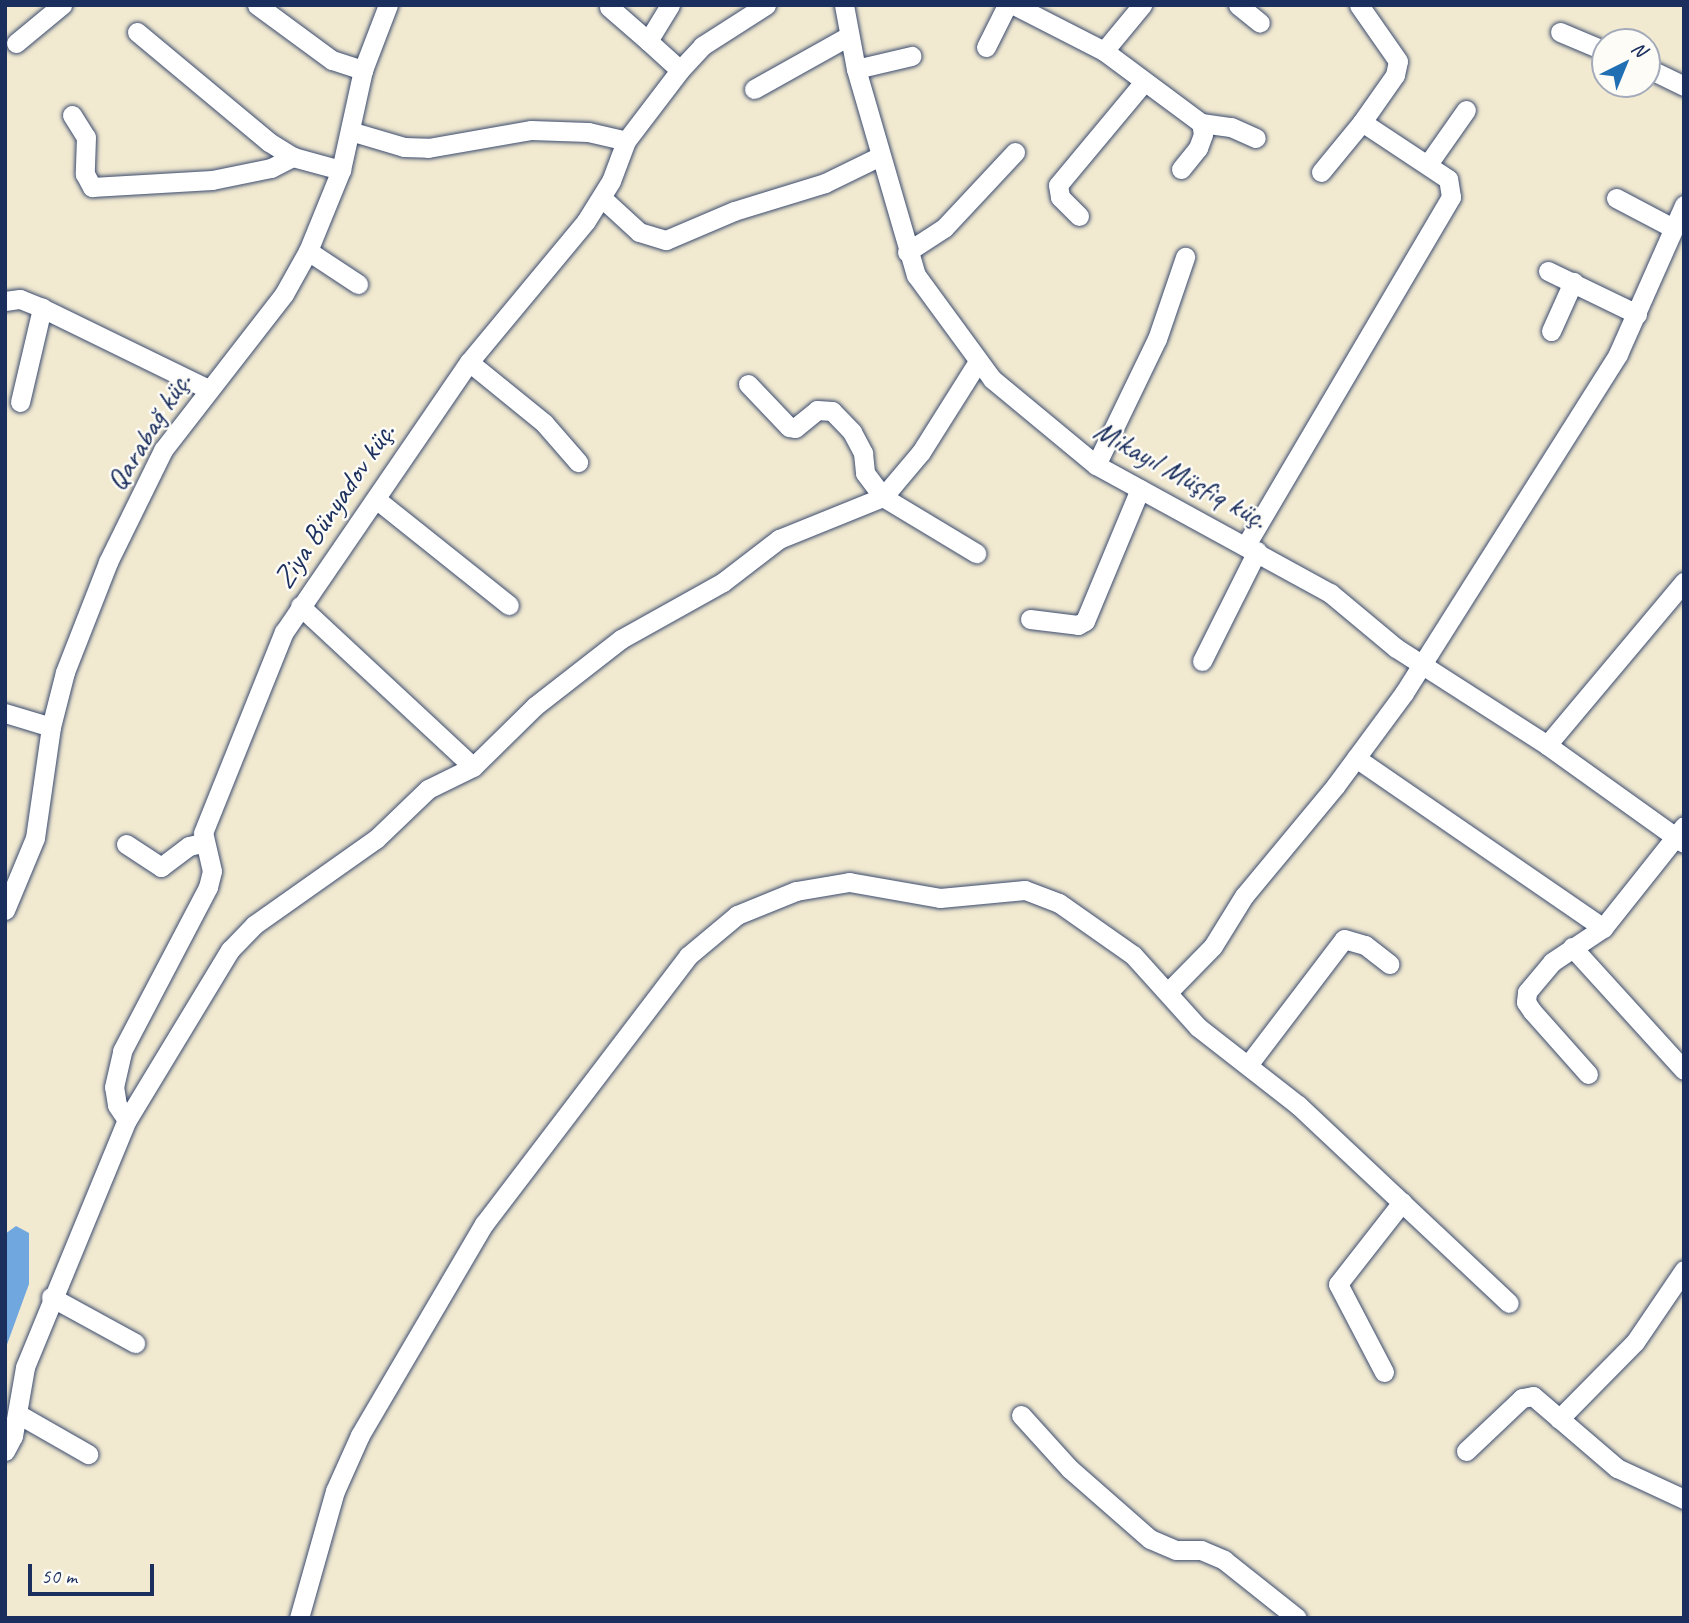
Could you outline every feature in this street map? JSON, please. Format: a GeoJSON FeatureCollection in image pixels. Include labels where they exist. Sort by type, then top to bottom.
{"type":"FeatureCollection","features":[{"type":"Feature","properties":{"kind":"street"},"geometry":{"type":"LineString","coordinates":[[16,43],[62,5]]}},
{"type":"Feature","properties":{"kind":"street"},"geometry":{"type":"LineString","coordinates":[[257,5],[332,60],[363,69]]}},
{"type":"Feature","properties":{"kind":"street","name":"Qarabağ küç."},"geometry":{"type":"LineString","coordinates":[[5,910],[35,838],[51,727],[65,672],[130,514],[163,450],[284,293],[308,251],[341,170],[363,69],[388,5]]}},
{"type":"Feature","properties":{"kind":"street"},"geometry":{"type":"LineString","coordinates":[[648,41],[670,5]]}},
{"type":"Feature","properties":{"kind":"street","name":"Ziya Bünyadov küç."},"geometry":{"type":"LineString","coordinates":[[202,844],[270,662],[300,607],[469,362],[602,198],[626,141],[680,70],[702,46],[766,5]]}},
{"type":"Feature","properties":{"kind":"street","name":"Mikayıl Müşfiq küç."},"geometry":{"type":"LineString","coordinates":[[844,5],[856,69],[907,253],[925,290],[977,363],[1034,416],[1096,465],[1330,593],[1374,632],[1681,836]]}},
{"type":"Feature","properties":{"kind":"street"},"geometry":{"type":"LineString","coordinates":[[986,47],[1007,5]]}},
{"type":"Feature","properties":{"kind":"street"},"geometry":{"type":"LineString","coordinates":[[1014,5],[1104,51],[1143,83],[1201,124],[1231,127],[1256,138]]}},
{"type":"Feature","properties":{"kind":"street"},"geometry":{"type":"LineString","coordinates":[[1104,51],[1142,5]]}},
{"type":"Feature","properties":{"kind":"street"},"geometry":{"type":"LineString","coordinates":[[1238,5],[1260,23]]}},
{"type":"Feature","properties":{"kind":"street"},"geometry":{"type":"LineString","coordinates":[[1321,172],[1362,122],[1395,75],[1398,61],[1359,5]]}},
{"type":"Feature","properties":{"kind":"street"},"geometry":{"type":"LineString","coordinates":[[609,7],[680,70]]}},
{"type":"Feature","properties":{"kind":"street"},"geometry":{"type":"LineString","coordinates":[[137,32],[293,156],[341,170]]}},
{"type":"Feature","properties":{"kind":"street"},"geometry":{"type":"LineString","coordinates":[[1560,32],[1591,45]]}},
{"type":"Feature","properties":{"kind":"street"},"geometry":{"type":"LineString","coordinates":[[754,89],[848,37]]}},
{"type":"Feature","properties":{"kind":"street"},"geometry":{"type":"LineString","coordinates":[[856,69],[911,56]]}},
{"type":"Feature","properties":{"kind":"street"},"geometry":{"type":"LineString","coordinates":[[1661,75],[1684,86]]}},
{"type":"Feature","properties":{"kind":"street"},"geometry":{"type":"LineString","coordinates":[[1079,216],[1060,197],[1058,185],[1143,83]]}},
{"type":"Feature","properties":{"kind":"street"},"geometry":{"type":"LineString","coordinates":[[1428,164],[1466,110]]}},
{"type":"Feature","properties":{"kind":"street"},"geometry":{"type":"LineString","coordinates":[[72,115],[86,137],[85,174],[92,187],[212,180],[271,168],[293,156]]}},
{"type":"Feature","properties":{"kind":"street"},"geometry":{"type":"LineString","coordinates":[[1202,661],[1252,548],[1451,197],[1448,179],[1362,122]]}},
{"type":"Feature","properties":{"kind":"street"},"geometry":{"type":"LineString","coordinates":[[1181,169],[1198,148],[1203,134],[1201,124]]}},
{"type":"Feature","properties":{"kind":"street"},"geometry":{"type":"LineString","coordinates":[[350,131],[404,146],[428,148],[531,130],[588,132],[626,141]]}},
{"type":"Feature","properties":{"kind":"street"},"geometry":{"type":"LineString","coordinates":[[907,253],[944,228],[1015,152]]}},
{"type":"Feature","properties":{"kind":"street"},"geometry":{"type":"LineString","coordinates":[[602,198],[639,232],[666,240],[734,211],[825,183],[880,156]]}},
{"type":"Feature","properties":{"kind":"street"},"geometry":{"type":"LineString","coordinates":[[1616,198],[1671,227]]}},
{"type":"Feature","properties":{"kind":"street"},"geometry":{"type":"LineString","coordinates":[[1168,992],[1196,967],[1260,874],[1356,758],[1422,664],[1618,354],[1637,314],[1671,227],[1684,205]]}},
{"type":"Feature","properties":{"kind":"street"},"geometry":{"type":"LineString","coordinates":[[308,251],[358,284]]}},
{"type":"Feature","properties":{"kind":"street"},"geometry":{"type":"LineString","coordinates":[[1096,465],[1157,339],[1185,257]]}},
{"type":"Feature","properties":{"kind":"street"},"geometry":{"type":"LineString","coordinates":[[1548,271],[1637,314]]}},
{"type":"Feature","properties":{"kind":"street"},"geometry":{"type":"LineString","coordinates":[[1550,331],[1573,282]]}},
{"type":"Feature","properties":{"kind":"street"},"geometry":{"type":"LineString","coordinates":[[5,301],[20,299],[42,308],[208,389]]}},
{"type":"Feature","properties":{"kind":"street"},"geometry":{"type":"LineString","coordinates":[[20,402],[42,308]]}},
{"type":"Feature","properties":{"kind":"street"},"geometry":{"type":"LineString","coordinates":[[469,362],[544,423],[578,463]]}},
{"type":"Feature","properties":{"kind":"street"},"geometry":{"type":"LineString","coordinates":[[5,1451],[18,1414],[25,1367],[51,1297],[127,1120],[230,950],[254,925],[376,839],[428,789],[473,768],[535,706],[621,639],[723,582],[779,539],[883,497],[921,452],[977,363]]}},
{"type":"Feature","properties":{"kind":"street"},"geometry":{"type":"LineString","coordinates":[[748,384],[789,427],[795,428],[817,410],[832,411],[852,432],[863,453],[865,473],[883,497],[975,553]]}},
{"type":"Feature","properties":{"kind":"street"},"geometry":{"type":"LineString","coordinates":[[1030,619],[1078,625],[1090,615],[1140,489]]}},
{"type":"Feature","properties":{"kind":"street"},"geometry":{"type":"LineString","coordinates":[[376,499],[509,605]]}},
{"type":"Feature","properties":{"kind":"street"},"geometry":{"type":"LineString","coordinates":[[1547,746],[1684,582]]}},
{"type":"Feature","properties":{"kind":"street"},"geometry":{"type":"LineString","coordinates":[[300,607],[473,768]]}},
{"type":"Feature","properties":{"kind":"street"},"geometry":{"type":"LineString","coordinates":[[5,713],[51,727]]}},
{"type":"Feature","properties":{"kind":"street"},"geometry":{"type":"LineString","coordinates":[[1356,758],[1604,928]]}},
{"type":"Feature","properties":{"kind":"street"},"geometry":{"type":"LineString","coordinates":[[1588,1074],[1526,1002],[1533,981],[1572,947],[1604,928],[1681,836]]}},
{"type":"Feature","properties":{"kind":"street"},"geometry":{"type":"LineString","coordinates":[[126,844],[161,867],[189,846],[202,844],[212,871],[208,887],[122,1051],[114,1087],[117,1105],[127,1120]]}},
{"type":"Feature","properties":{"kind":"street"},"geometry":{"type":"LineString","coordinates":[[299,1618],[335,1490],[360,1435],[439,1295],[527,1164],[688,956],[711,933],[762,902],[823,884],[879,884],[940,898],[1025,890],[1059,903],[1125,949],[1198,1027],[1298,1105],[1509,1303]]}},
{"type":"Feature","properties":{"kind":"street"},"geometry":{"type":"LineString","coordinates":[[1248,1065],[1344,939],[1365,946],[1389,964]]}},
{"type":"Feature","properties":{"kind":"street"},"geometry":{"type":"LineString","coordinates":[[1572,947],[1684,1070]]}},
{"type":"Feature","properties":{"kind":"street"},"geometry":{"type":"LineString","coordinates":[[1384,1372],[1338,1284],[1402,1202]]}},
{"type":"Feature","properties":{"kind":"street"},"geometry":{"type":"LineString","coordinates":[[1559,1419],[1634,1342],[1684,1270]]}},
{"type":"Feature","properties":{"kind":"street"},"geometry":{"type":"LineString","coordinates":[[51,1297],[135,1343]]}},
{"type":"Feature","properties":{"kind":"street"},"geometry":{"type":"LineString","coordinates":[[1465,1451],[1527,1395],[1540,1400],[1617,1468],[1684,1499]]}},
{"type":"Feature","properties":{"kind":"street"},"geometry":{"type":"LineString","coordinates":[[18,1414],[88,1454]]}},
{"type":"Feature","properties":{"kind":"street"},"geometry":{"type":"LineString","coordinates":[[1021,1415],[1070,1469],[1150,1539],[1175,1550],[1201,1550],[1224,1560],[1297,1618]]}},
{"type":"Feature","properties":{"kind":"water"},"geometry":{"type":"Polygon","coordinates":[[[16,1226],[29,1233],[29,1284],[5,1350],[5,1234],[16,1226]]]}}]}
